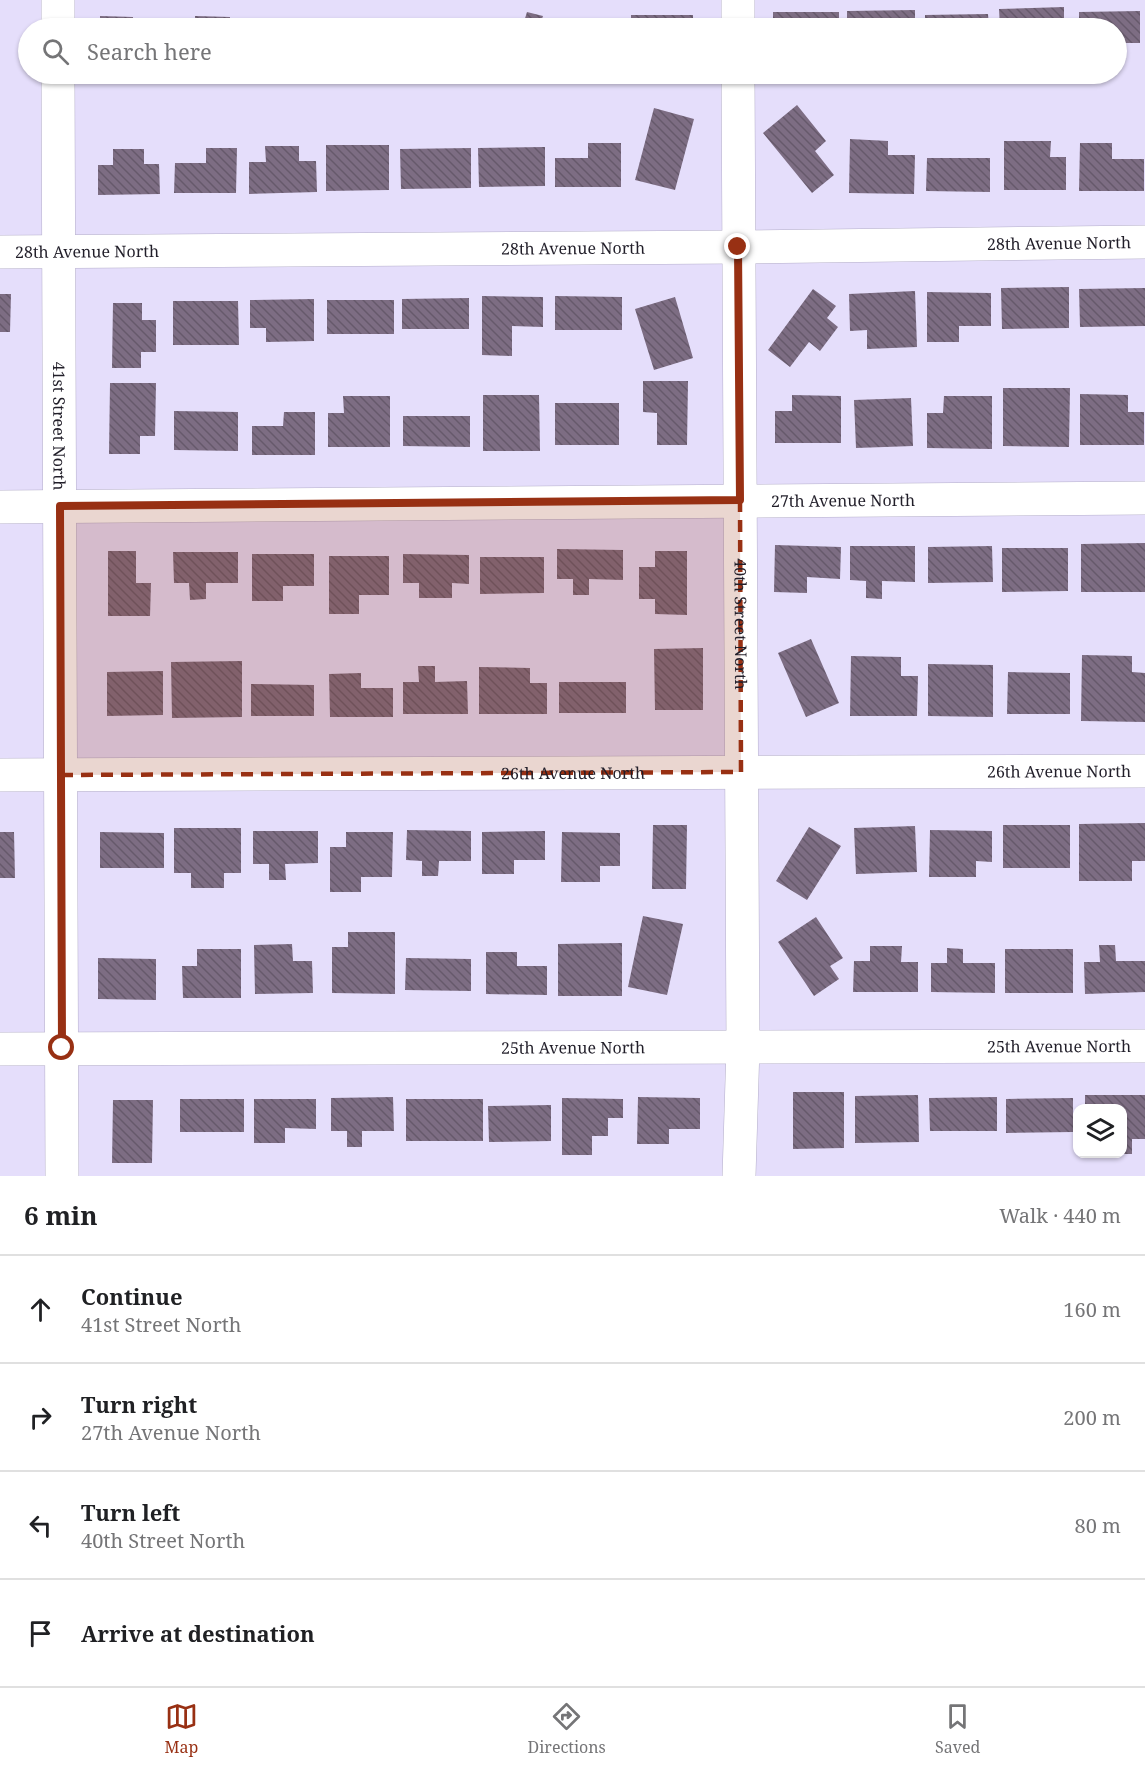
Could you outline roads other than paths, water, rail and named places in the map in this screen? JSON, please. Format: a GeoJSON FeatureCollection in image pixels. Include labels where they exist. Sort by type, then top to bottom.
{"type":"FeatureCollection","features":[{"type":"Feature","properties":{"kind":"street"},"geometry":{"type":"LineString","coordinates":[[58,0],[58,18]]}},
{"type":"Feature","properties":{"kind":"street"},"geometry":{"type":"LineString","coordinates":[[738,0],[738,18]]}},
{"type":"Feature","properties":{"kind":"street","name":"41st Street North"},"geometry":{"type":"LineString","coordinates":[[58,84],[63,1176]]}},
{"type":"Feature","properties":{"kind":"street","name":"40th Street North"},"geometry":{"type":"LineString","coordinates":[[738,84],[743,1047],[740,1176]]}},
{"type":"Feature","properties":{"kind":"street","name":"28th Avenue North"},"geometry":{"type":"LineString","coordinates":[[0,252],[1145,242]]}},
{"type":"Feature","properties":{"kind":"street","name":"27th Avenue North"},"geometry":{"type":"LineString","coordinates":[[0,507],[1145,498]]}},
{"type":"Feature","properties":{"kind":"street","name":"26th Avenue North"},"geometry":{"type":"LineString","coordinates":[[0,775],[1145,771]]}},
{"type":"Feature","properties":{"kind":"street","name":"25th Avenue North"},"geometry":{"type":"LineString","coordinates":[[0,1049],[1145,1046]]}}]}
